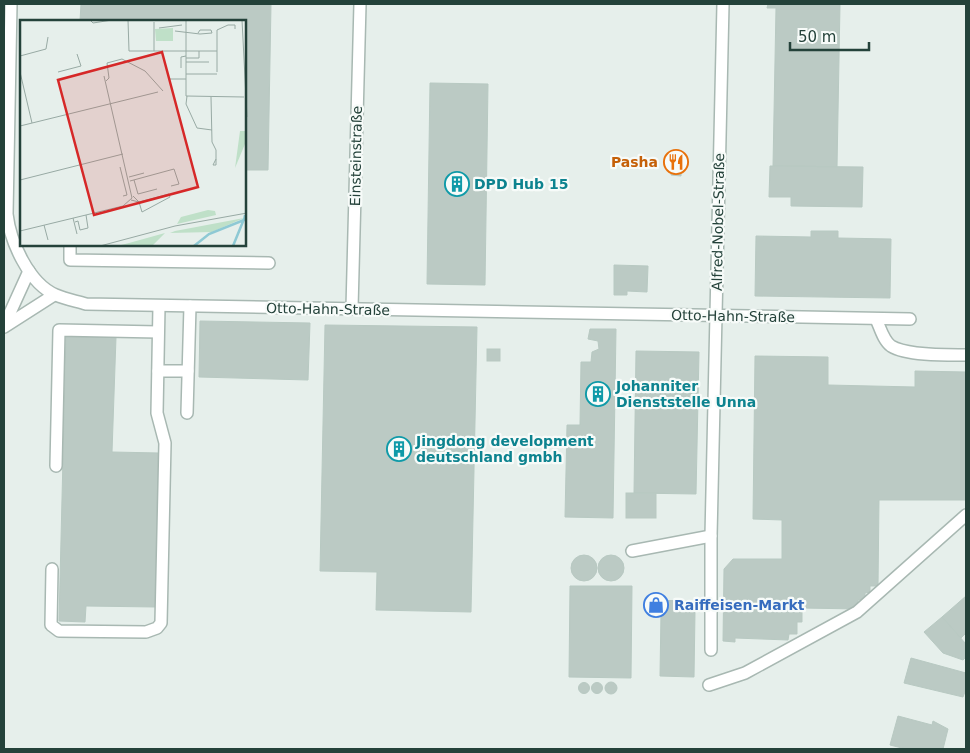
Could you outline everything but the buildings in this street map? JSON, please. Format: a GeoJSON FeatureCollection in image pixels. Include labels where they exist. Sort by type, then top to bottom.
{"type":"FeatureCollection","features":[{"type":"Feature","properties":{"kind":"street","name":"Otto-Hahn-Straße"},"geometry":{"type":"LineString","coordinates":[[12,4],[7,214],[14,244],[29,271],[54,295],[86,304],[910,319]]}},
{"type":"Feature","properties":{"kind":"street","name":"Einsteinstraße"},"geometry":{"type":"LineString","coordinates":[[352,308],[360,4]]}},
{"type":"Feature","properties":{"kind":"street","name":"Alfred-Nobel-Straße"},"geometry":{"type":"LineString","coordinates":[[711,650],[711,536],[723,4]]}},
{"type":"Feature","properties":{"kind":"street"},"geometry":{"type":"LineString","coordinates":[[70,246],[70,260],[269,263]]}},
{"type":"Feature","properties":{"kind":"street"},"geometry":{"type":"LineString","coordinates":[[4,327],[29,271]]}},
{"type":"Feature","properties":{"kind":"street"},"geometry":{"type":"LineString","coordinates":[[4,327],[54,295]]}},
{"type":"Feature","properties":{"kind":"street"},"geometry":{"type":"LineString","coordinates":[[52,569],[51,625],[54,629],[59,631],[133,633],[152,631],[161,623],[165,443],[157,414],[159,306]]}},
{"type":"Feature","properties":{"kind":"street"},"geometry":{"type":"LineString","coordinates":[[187,413],[190,306]]}},
{"type":"Feature","properties":{"kind":"street"},"geometry":{"type":"LineString","coordinates":[[876,319],[886,340],[892,347],[916,353],[966,355]]}},
{"type":"Feature","properties":{"kind":"street"},"geometry":{"type":"LineString","coordinates":[[56,466],[59,330],[158,332]]}},
{"type":"Feature","properties":{"kind":"street"},"geometry":{"type":"LineString","coordinates":[[158,371],[188,371]]}},
{"type":"Feature","properties":{"kind":"street"},"geometry":{"type":"LineString","coordinates":[[709,685],[746,673],[857,612],[895,581],[966,515]]}},
{"type":"Feature","properties":{"kind":"street"},"geometry":{"type":"LineString","coordinates":[[632,551],[711,536]]}},
{"type":"Feature","properties":{"kind":"place","name":"Pasha"},"geometry":{"type":"Point","coordinates":[676,162]}},
{"type":"Feature","properties":{"kind":"place","name":"DPD Hub 15"},"geometry":{"type":"Point","coordinates":[457,184]}},
{"type":"Feature","properties":{"kind":"place","name":"Johanniter Dienststelle Unna"},"geometry":{"type":"Point","coordinates":[598,394]}},
{"type":"Feature","properties":{"kind":"place","name":"Jingdong development deutschland gmbh"},"geometry":{"type":"Point","coordinates":[399,449]}},
{"type":"Feature","properties":{"kind":"place","name":"Raiffeisen-Markt"},"geometry":{"type":"Point","coordinates":[656,605]}}]}
